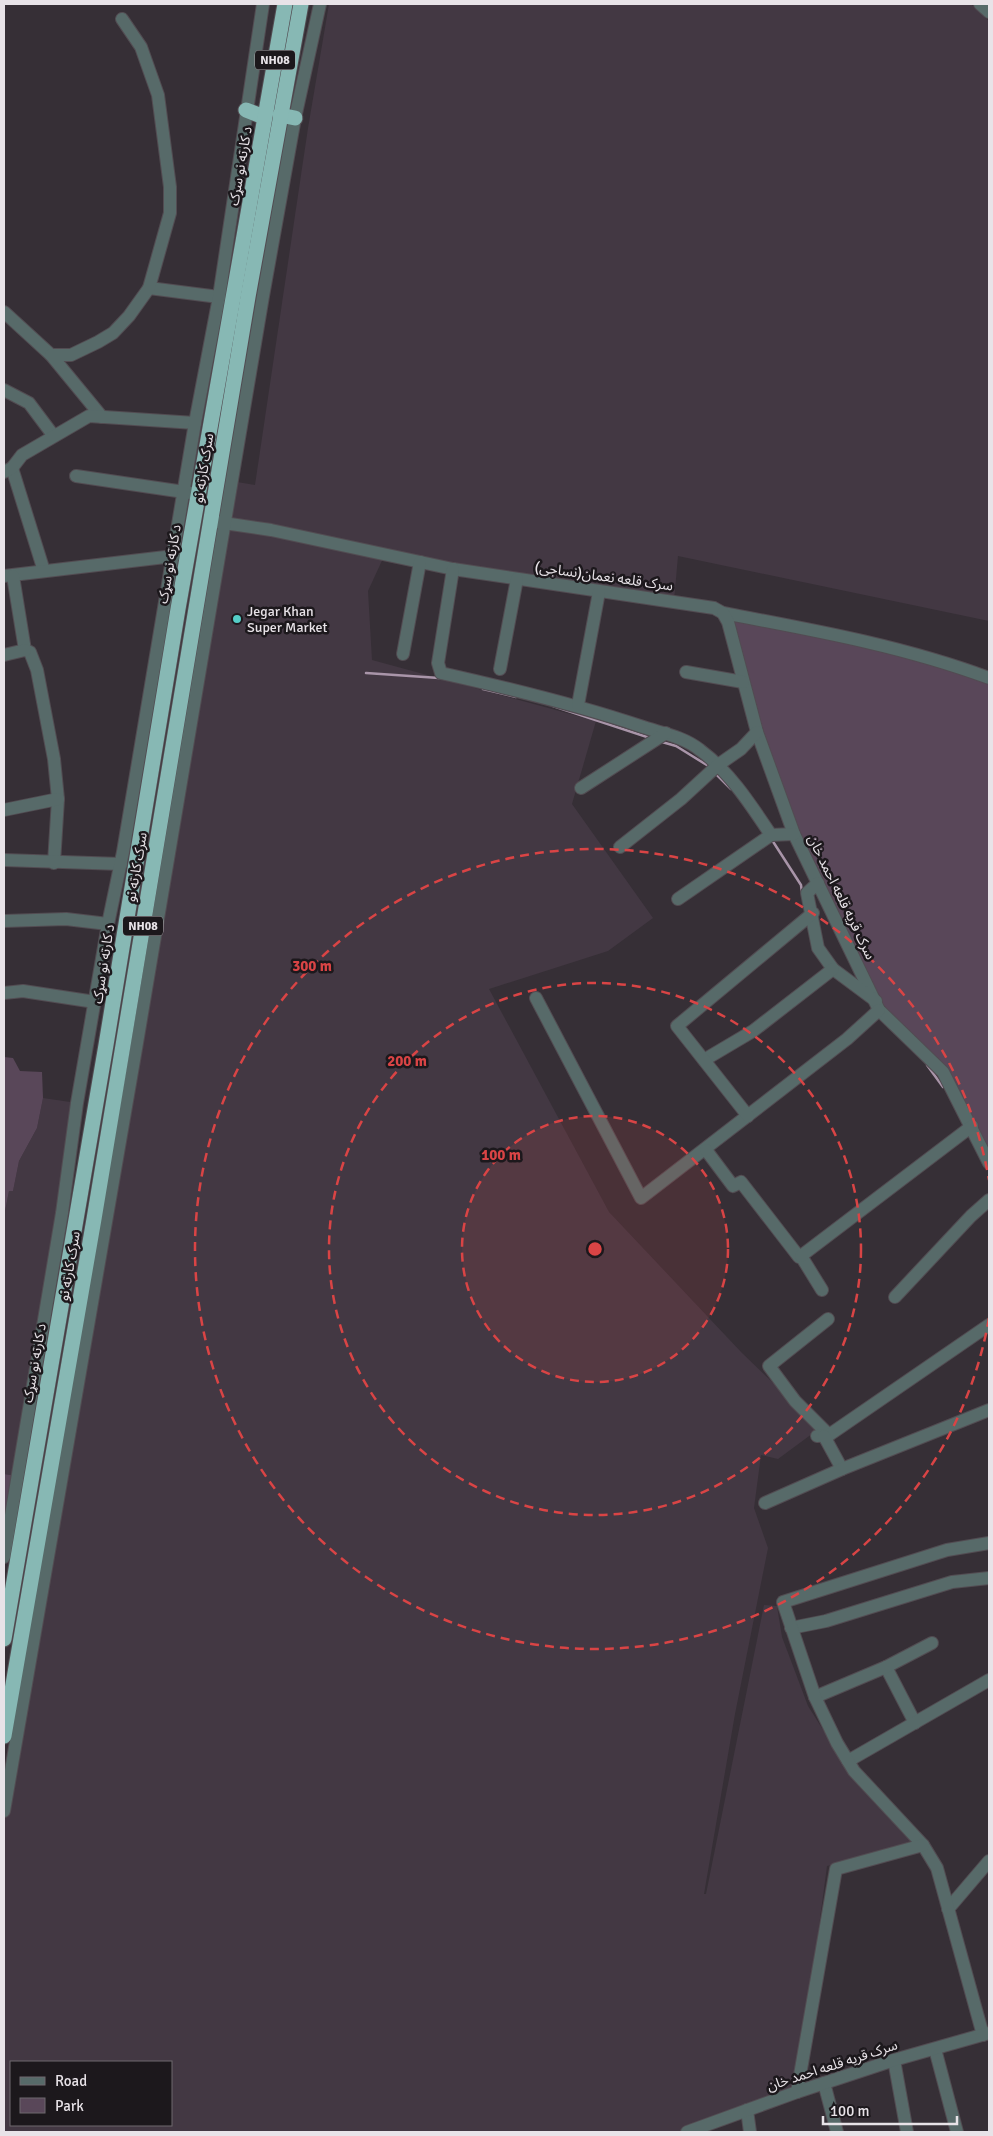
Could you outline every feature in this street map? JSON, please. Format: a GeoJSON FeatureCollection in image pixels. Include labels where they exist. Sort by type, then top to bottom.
{"type":"FeatureCollection","features":[{"type":"Feature","properties":{"kind":"highway","name":"سرک کارته نو"},"geometry":{"type":"LineString","coordinates":[[283,59],[284,4]]}},
{"type":"Feature","properties":{"kind":"highway","name":"سرک کارته نو"},"geometry":{"type":"LineString","coordinates":[[4,1736],[94,1219],[201,574],[217,522],[272,116],[283,59],[300,4]]}},
{"type":"Feature","properties":{"kind":"highway"},"geometry":{"type":"LineString","coordinates":[[246,110],[272,116],[295,118]]}},
{"type":"Feature","properties":{"kind":"highway","name":"د کارته نو سړک"},"geometry":{"type":"LineString","coordinates":[[4,1639],[106,1045],[161,672],[184,571],[191,493],[272,116]]}},
{"type":"Feature","properties":{"kind":"highway"},"geometry":{"type":"LineString","coordinates":[[184,571],[201,574]]}},
{"type":"Feature","properties":{"kind":"highway"},"geometry":{"type":"LineString","coordinates":[[37,1441],[54,1442]]}},
{"type":"Feature","properties":{"kind":"street"},"geometry":{"type":"LineString","coordinates":[[4,1557],[62,1213],[77,1103],[108,924],[161,672],[174,556],[191,493],[195,423],[219,297],[246,110],[264,4]]}},
{"type":"Feature","properties":{"kind":"street"},"geometry":{"type":"LineString","coordinates":[[4,1811],[137,1044],[217,522],[295,118],[320,4]]}},
{"type":"Feature","properties":{"kind":"street"},"geometry":{"type":"LineString","coordinates":[[980,4],[989,12]]}},
{"type":"Feature","properties":{"kind":"street"},"geometry":{"type":"LineString","coordinates":[[51,355],[71,354],[113,333],[129,316],[149,288],[170,212],[170,187],[159,104],[153,79],[141,47],[122,19]]}},
{"type":"Feature","properties":{"kind":"street"},"geometry":{"type":"LineString","coordinates":[[149,288],[219,297]]}},
{"type":"Feature","properties":{"kind":"street"},"geometry":{"type":"LineString","coordinates":[[4,312],[51,355],[102,417]]}},
{"type":"Feature","properties":{"kind":"street"},"geometry":{"type":"LineString","coordinates":[[4,390],[29,403],[53,436]]}},
{"type":"Feature","properties":{"kind":"street"},"geometry":{"type":"LineString","coordinates":[[44,571],[8,470],[22,455],[89,416],[195,423]]}},
{"type":"Feature","properties":{"kind":"street"},"geometry":{"type":"LineString","coordinates":[[76,476],[191,493]]}},
{"type":"Feature","properties":{"kind":"street","name":"سرک قلعه نعمان(نساجی)"},"geometry":{"type":"LineString","coordinates":[[217,522],[271,530],[453,570],[599,592],[690,603],[714,608],[723,613],[837,635],[946,662],[989,678]]}},
{"type":"Feature","properties":{"kind":"street"},"geometry":{"type":"LineString","coordinates":[[25,650],[8,576],[174,556]]}},
{"type":"Feature","properties":{"kind":"street"},"geometry":{"type":"LineString","coordinates":[[403,654],[420,562]]}},
{"type":"Feature","properties":{"kind":"street"},"geometry":{"type":"LineString","coordinates":[[453,570],[438,663],[441,673],[578,706],[666,733],[699,748],[718,765],[771,835]]}},
{"type":"Feature","properties":{"kind":"street"},"geometry":{"type":"LineString","coordinates":[[500,669],[517,579]]}},
{"type":"Feature","properties":{"kind":"street"},"geometry":{"type":"LineString","coordinates":[[578,706],[599,592]]}},
{"type":"Feature","properties":{"kind":"street","name":"سرک قریه قلعه احمد خان"},"geometry":{"type":"LineString","coordinates":[[723,613],[728,622],[757,732],[794,834],[878,1006],[944,1072],[989,1163]]}},
{"type":"Feature","properties":{"kind":"street"},"geometry":{"type":"LineString","coordinates":[[4,655],[25,650],[30,652],[37,670],[54,759],[58,799],[54,862]]}},
{"type":"Feature","properties":{"kind":"street"},"geometry":{"type":"LineString","coordinates":[[686,672],[743,682]]}},
{"type":"Feature","properties":{"kind":"street"},"geometry":{"type":"LineString","coordinates":[[620,847],[681,799],[718,765],[741,749],[757,732]]}},
{"type":"Feature","properties":{"kind":"street"},"geometry":{"type":"LineString","coordinates":[[581,788],[666,733]]}},
{"type":"Feature","properties":{"kind":"street"},"geometry":{"type":"LineString","coordinates":[[4,810],[58,799]]}},
{"type":"Feature","properties":{"kind":"street"},"geometry":{"type":"LineString","coordinates":[[678,899],[771,835],[794,834]]}},
{"type":"Feature","properties":{"kind":"street"},"geometry":{"type":"LineString","coordinates":[[4,860],[121,864]]}},
{"type":"Feature","properties":{"kind":"street"},"geometry":{"type":"LineString","coordinates":[[536,998],[642,1198],[848,1039],[878,1006],[833,968],[818,948],[813,913],[807,893],[818,883]]}},
{"type":"Feature","properties":{"kind":"street"},"geometry":{"type":"LineString","coordinates":[[748,1116],[677,1026],[813,913]]}},
{"type":"Feature","properties":{"kind":"street"},"geometry":{"type":"LineString","coordinates":[[4,920],[66,919],[108,924]]}},
{"type":"Feature","properties":{"kind":"street"},"geometry":{"type":"LineString","coordinates":[[704,1060],[753,1031],[833,968]]}},
{"type":"Feature","properties":{"kind":"street"},"geometry":{"type":"LineString","coordinates":[[4,993],[23,992],[95,1002]]}},
{"type":"Feature","properties":{"kind":"street"},"geometry":{"type":"LineString","coordinates":[[706,1150],[733,1186],[741,1182],[799,1258],[972,1126]]}},
{"type":"Feature","properties":{"kind":"street"},"geometry":{"type":"LineString","coordinates":[[895,1297],[970,1216],[989,1200]]}},
{"type":"Feature","properties":{"kind":"street"},"geometry":{"type":"LineString","coordinates":[[801,1256],[822,1290]]}},
{"type":"Feature","properties":{"kind":"street"},"geometry":{"type":"LineString","coordinates":[[828,1319],[769,1366],[823,1436],[842,1469]]}},
{"type":"Feature","properties":{"kind":"street"},"geometry":{"type":"LineString","coordinates":[[823,1436],[989,1325]]}},
{"type":"Feature","properties":{"kind":"street"},"geometry":{"type":"LineString","coordinates":[[765,1503],[842,1469],[989,1410]]}},
{"type":"Feature","properties":{"kind":"street"},"geometry":{"type":"LineString","coordinates":[[986,2034],[937,1868],[923,1845],[854,1771],[848,1761],[815,1698],[783,1602],[947,1550],[989,1543]]}},
{"type":"Feature","properties":{"kind":"street"},"geometry":{"type":"LineString","coordinates":[[791,1628],[826,1621],[952,1582],[989,1578]]}},
{"type":"Feature","properties":{"kind":"street"},"geometry":{"type":"LineString","coordinates":[[815,1698],[886,1667],[932,1643]]}},
{"type":"Feature","properties":{"kind":"street"},"geometry":{"type":"LineString","coordinates":[[886,1667],[915,1724]]}},
{"type":"Feature","properties":{"kind":"street"},"geometry":{"type":"LineString","coordinates":[[848,1761],[989,1680]]}},
{"type":"Feature","properties":{"kind":"street"},"geometry":{"type":"LineString","coordinates":[[797,2092],[836,1869],[923,1845]]}},
{"type":"Feature","properties":{"kind":"street"},"geometry":{"type":"LineString","coordinates":[[948,1910],[989,1861]]}},
{"type":"Feature","properties":{"kind":"street","name":"سرک قریه قلعه احمد خان"},"geometry":{"type":"LineString","coordinates":[[693,2131],[824,2083],[894,2060],[986,2034]]}},
{"type":"Feature","properties":{"kind":"street"},"geometry":{"type":"LineString","coordinates":[[935,2049],[957,2132]]}},
{"type":"Feature","properties":{"kind":"street"},"geometry":{"type":"LineString","coordinates":[[894,2060],[907,2132]]}},
{"type":"Feature","properties":{"kind":"street"},"geometry":{"type":"LineString","coordinates":[[824,2083],[837,2132]]}},
{"type":"Feature","properties":{"kind":"street"},"geometry":{"type":"LineString","coordinates":[[747,2110],[750,2132]]}},
{"type":"Feature","properties":{"kind":"shaded area"},"geometry":{"type":"Polygon","coordinates":[[[329,4],[971,4],[989,21],[989,621],[678,556],[674,601],[385,554],[368,591],[372,660],[596,721],[572,804],[653,918],[608,951],[489,989],[609,1212],[742,1353],[820,1428],[778,1459],[761,1455],[754,1508],[768,1548],[735,1714],[704,1894],[706,1894],[764,1605],[777,1606],[782,1637],[808,1706],[849,1771],[923,1845],[827,1866],[797,2092],[687,2132],[4,2132],[4,1811],[231,481],[255,485],[308,128],[329,4]]]}},
{"type":"Feature","properties":{"kind":"shaded area"},"geometry":{"type":"Polygon","coordinates":[[[43,1098],[77,1103],[17,1476],[4,1474],[4,1216],[9,1191],[13,1191],[19,1161],[37,1128],[43,1098]]]}},
{"type":"Feature","properties":{"kind":"green space"},"geometry":{"type":"Polygon","coordinates":[[[723,613],[989,678],[989,1163],[943,1072],[879,1010],[794,834],[723,613]]]}},
{"type":"Feature","properties":{"kind":"green space"},"geometry":{"type":"Polygon","coordinates":[[[4,1057],[13,1058],[20,1071],[42,1072],[43,1098],[37,1128],[19,1161],[13,1191],[9,1191],[4,1216],[4,1057]]]}},
{"type":"Feature","properties":{"kind":"green space"},"geometry":{"type":"Polygon","coordinates":[[[4,1474],[17,1476],[4,1557],[4,1474]]]}},
{"type":"Feature","properties":{"kind":"waterway"},"geometry":{"type":"LineString","coordinates":[[366,673],[439,678]]}},
{"type":"Feature","properties":{"kind":"waterway"},"geometry":{"type":"LineString","coordinates":[[483,689],[516,697]]}},
{"type":"Feature","properties":{"kind":"waterway"},"geometry":{"type":"LineString","coordinates":[[553,706],[650,738]]}},
{"type":"Feature","properties":{"kind":"waterway"},"geometry":{"type":"LineString","coordinates":[[662,742],[676,746],[710,767]]}},
{"type":"Feature","properties":{"kind":"waterway"},"geometry":{"type":"LineString","coordinates":[[715,773],[731,789]]}},
{"type":"Feature","properties":{"kind":"waterway"},"geometry":{"type":"LineString","coordinates":[[772,840],[801,885],[802,893]]}},
{"type":"Feature","properties":{"kind":"waterway"},"geometry":{"type":"LineString","coordinates":[[927,1065],[943,1087]]}},
{"type":"Feature","properties":{"kind":"place","name":"Jegar Khan Super Market"},"geometry":{"type":"Point","coordinates":[237,619]}}]}
